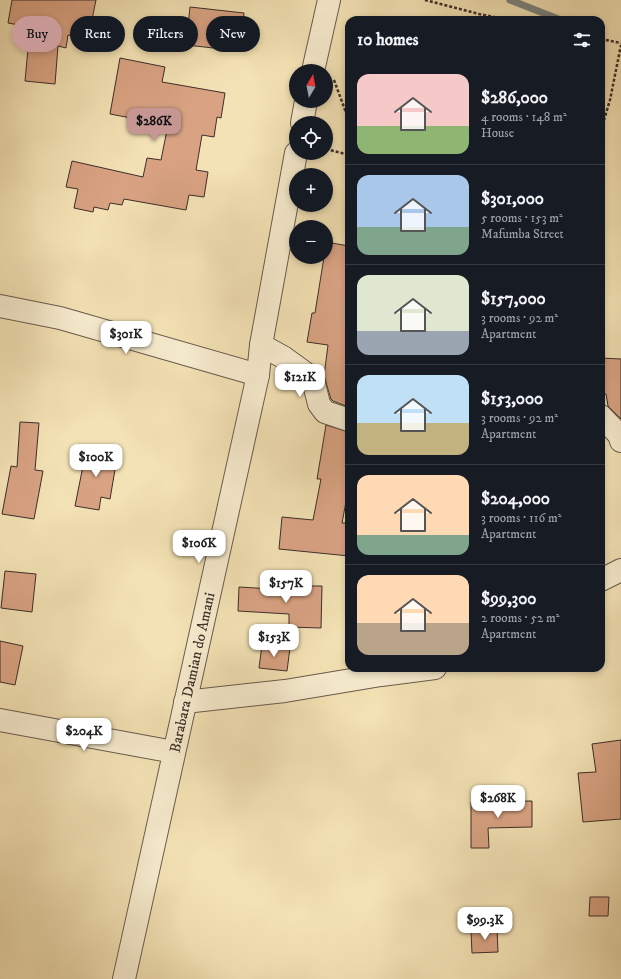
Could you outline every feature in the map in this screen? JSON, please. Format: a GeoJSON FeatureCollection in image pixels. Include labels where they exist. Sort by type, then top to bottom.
{"type":"FeatureCollection","features":[{"type":"Feature","properties":{"kind":"street"},"geometry":{"type":"LineString","coordinates":[[315,64],[329,0]]}},
{"type":"Feature","properties":{"kind":"street","name":"Barabara Damian do Amani"},"geometry":{"type":"LineString","coordinates":[[128,975],[174,752],[258,375],[261,345],[295,160]]}},
{"type":"Feature","properties":{"kind":"street"},"geometry":{"type":"LineString","coordinates":[[0,306],[60,318],[258,375]]}},
{"type":"Feature","properties":{"kind":"street"},"geometry":{"type":"LineString","coordinates":[[261,345],[283,357],[305,373],[314,384],[319,404],[325,412],[345,419]]}},
{"type":"Feature","properties":{"kind":"street"},"geometry":{"type":"LineString","coordinates":[[605,420],[619,435],[621,441]]}},
{"type":"Feature","properties":{"kind":"street"},"geometry":{"type":"LineString","coordinates":[[605,578],[621,570]]}},
{"type":"Feature","properties":{"kind":"street"},"geometry":{"type":"LineString","coordinates":[[185,702],[285,691],[404,672]]}},
{"type":"Feature","properties":{"kind":"street"},"geometry":{"type":"LineString","coordinates":[[0,720],[174,752]]}},
{"type":"Feature","properties":{"kind":"path"},"geometry":{"type":"LineString","coordinates":[[425,0],[489,16]]}},
{"type":"Feature","properties":{"kind":"path"},"geometry":{"type":"LineString","coordinates":[[605,40],[621,44],[610,100],[605,117]]}},
{"type":"Feature","properties":{"kind":"path"},"geometry":{"type":"LineString","coordinates":[[333,151],[345,154]]}},
{"type":"Feature","properties":{"kind":"building"},"geometry":{"type":"Polygon","coordinates":[[[12,0],[96,0],[93,16],[70,16],[70,35],[68,35],[66,48],[62,47],[62,16],[12,16],[12,24],[8,23],[12,0]]]}},
{"type":"Feature","properties":{"kind":"building"},"geometry":{"type":"Polygon","coordinates":[[[190,7],[244,13],[244,16],[206,16],[206,47],[198,46],[198,16],[189,16],[190,7]]]}},
{"type":"Feature","properties":{"kind":"building"},"geometry":{"type":"Polygon","coordinates":[[[28,52],[58,52],[55,84],[25,81],[28,52]]]}},
{"type":"Feature","properties":{"kind":"building"},"geometry":{"type":"Polygon","coordinates":[[[120,58],[165,67],[162,82],[225,93],[221,118],[217,117],[214,137],[202,135],[196,170],[208,172],[204,197],[189,195],[186,210],[124,199],[122,205],[110,203],[108,210],[94,207],[93,212],[74,208],[78,189],[66,187],[72,161],[143,177],[147,158],[161,160],[168,125],[110,114],[120,58]]]}},
{"type":"Feature","properties":{"kind":"building"},"geometry":{"type":"Polygon","coordinates":[[[333,243],[345,245],[345,406],[331,399],[324,376],[328,345],[307,342],[312,313],[315,313],[323,264],[333,264],[333,243]]]}},
{"type":"Feature","properties":{"kind":"building"},"geometry":{"type":"Polygon","coordinates":[[[605,358],[621,359],[621,419],[608,406],[606,394],[605,358]]]}},
{"type":"Feature","properties":{"kind":"building"},"geometry":{"type":"Polygon","coordinates":[[[20,422],[39,423],[35,470],[43,471],[34,519],[2,514],[11,466],[17,467],[20,422]]]}},
{"type":"Feature","properties":{"kind":"building"},"geometry":{"type":"Polygon","coordinates":[[[326,425],[345,431],[345,507],[342,523],[345,523],[345,556],[279,549],[282,517],[313,520],[321,479],[317,479],[326,425]]]}},
{"type":"Feature","properties":{"kind":"building"},"geometry":{"type":"Polygon","coordinates":[[[87,446],[118,452],[110,499],[101,497],[99,510],[75,506],[87,446]]]}},
{"type":"Feature","properties":{"kind":"building"},"geometry":{"type":"Polygon","coordinates":[[[5,571],[36,574],[32,612],[1,608],[5,571]]]}},
{"type":"Feature","properties":{"kind":"building"},"geometry":{"type":"Polygon","coordinates":[[[289,586],[322,586],[321,628],[289,627],[289,614],[238,611],[239,587],[289,590],[289,586]]]}},
{"type":"Feature","properties":{"kind":"building"},"geometry":{"type":"Polygon","coordinates":[[[0,641],[23,646],[15,685],[0,682],[0,641]]]}},
{"type":"Feature","properties":{"kind":"building"},"geometry":{"type":"Polygon","coordinates":[[[262,645],[290,648],[287,671],[259,668],[262,645]]]}},
{"type":"Feature","properties":{"kind":"building"},"geometry":{"type":"Polygon","coordinates":[[[621,740],[621,819],[583,822],[578,773],[596,772],[592,744],[621,740]]]}},
{"type":"Feature","properties":{"kind":"building"},"geometry":{"type":"Polygon","coordinates":[[[532,801],[532,827],[488,828],[489,848],[471,848],[471,802],[532,801]]]}},
{"type":"Feature","properties":{"kind":"building"},"geometry":{"type":"Polygon","coordinates":[[[590,897],[609,897],[608,916],[589,916],[590,897]]]}},
{"type":"Feature","properties":{"kind":"building"},"geometry":{"type":"Polygon","coordinates":[[[497,929],[498,952],[472,953],[471,931],[497,929]]]}},
{"type":"Feature","properties":{"kind":"waterway"},"geometry":{"type":"LineString","coordinates":[[510,0],[551,16]]}}]}
